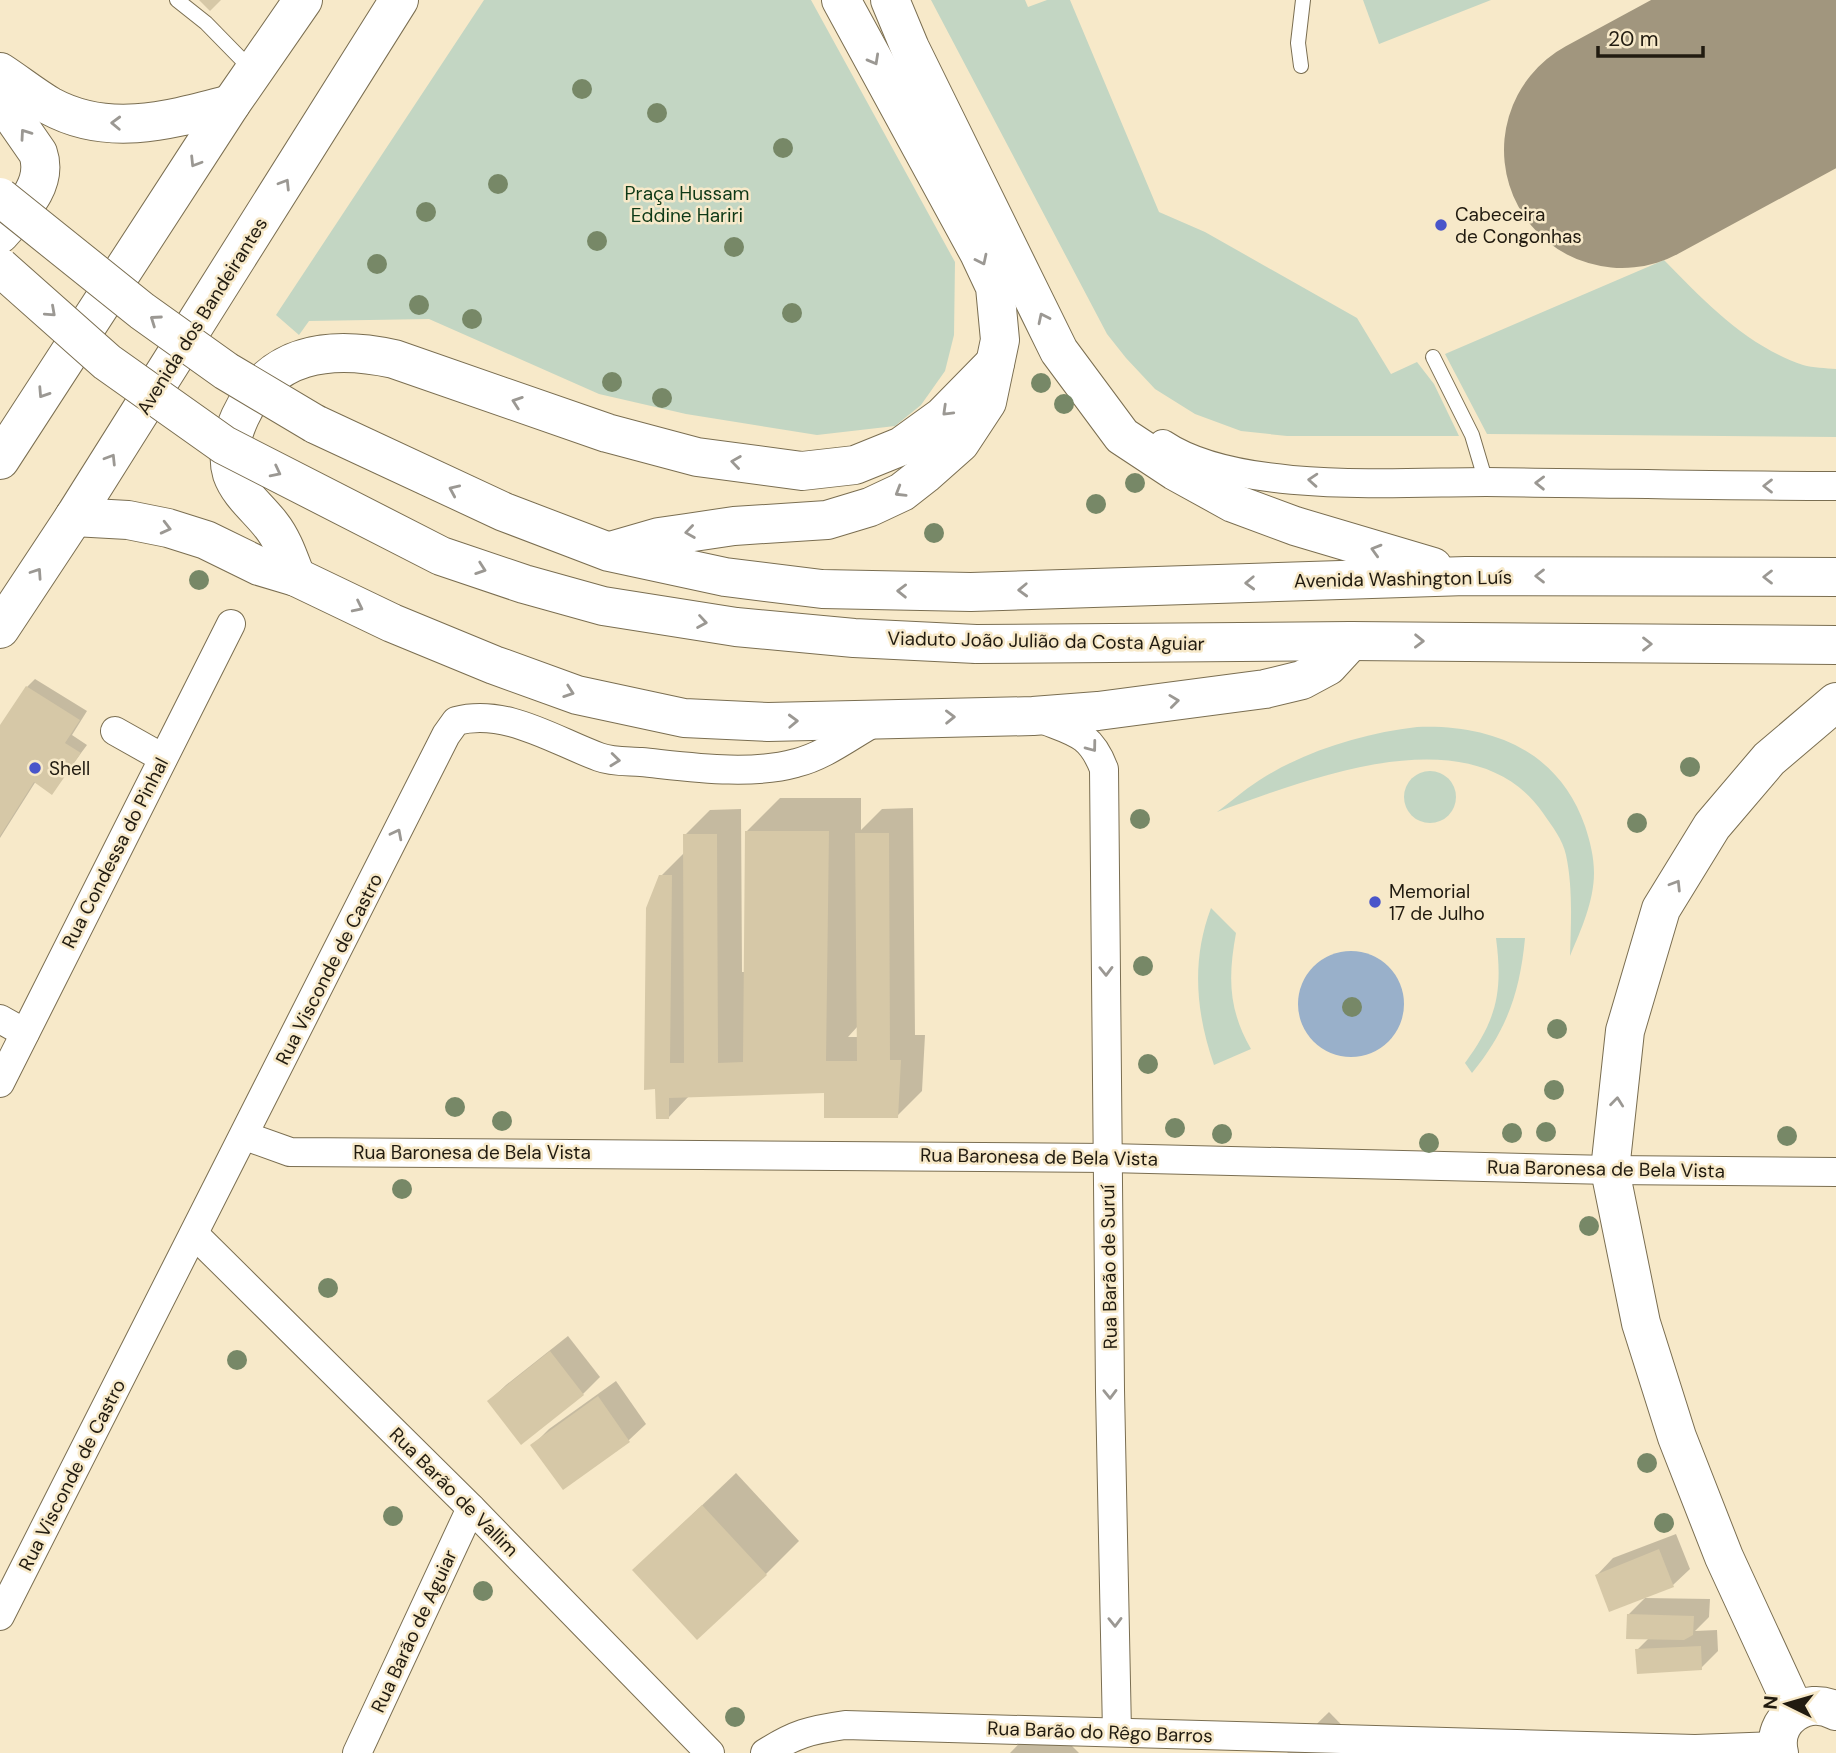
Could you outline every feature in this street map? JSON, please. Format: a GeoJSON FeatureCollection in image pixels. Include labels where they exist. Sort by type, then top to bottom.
{"type":"FeatureCollection","features":[{"type":"Feature","properties":{"kind":"main road"},"geometry":{"type":"LineString","coordinates":[[0,460],[231,104],[303,0]]}},
{"type":"Feature","properties":{"kind":"main road","name":"Avenida dos Bandeirantes"},"geometry":{"type":"LineString","coordinates":[[0,629],[74,517],[399,0]]}},
{"type":"Feature","properties":{"kind":"main road"},"geometry":{"type":"LineString","coordinates":[[0,197],[142,311],[226,371],[315,424],[504,512],[609,552],[659,537],[734,526],[827,520],[870,507],[902,492],[960,443],[987,402],[1000,340],[995,287],[841,0]]}},
{"type":"Feature","properties":{"kind":"main road"},"geometry":{"type":"LineString","coordinates":[[890,0],[910,48],[1059,351],[1122,436],[1175,471],[1233,503],[1295,526],[1465,576]]}},
{"type":"Feature","properties":{"kind":"main road"},"geometry":{"type":"LineString","coordinates":[[0,72],[50,106],[84,120],[118,124],[161,122],[231,104]]}},
{"type":"Feature","properties":{"kind":"main road"},"geometry":{"type":"LineString","coordinates":[[0,98],[38,153],[41,162],[37,186],[0,234]]}},
{"type":"Feature","properties":{"kind":"main road","name":"Viaduto João Julião da Costa Aguiar"},"geometry":{"type":"LineString","coordinates":[[0,267],[107,362],[224,445],[441,556],[524,584],[616,608],[736,627],[854,638],[976,644],[1351,641]]}},
{"type":"Feature","properties":{"kind":"main road"},"geometry":{"type":"LineString","coordinates":[[296,577],[282,543],[271,525],[239,488],[232,475],[229,454],[233,431],[250,396],[278,370],[306,357],[337,352],[363,353],[394,359],[607,433],[697,457],[802,471],[855,465],[902,446],[942,417],[995,363]]}},
{"type":"Feature","properties":{"kind":"main road"},"geometry":{"type":"LineString","coordinates":[[74,517],[128,520],[168,528],[206,540],[259,566],[296,577],[392,623],[494,665],[578,695],[684,718],[768,722],[1033,716],[1098,711],[1265,689],[1302,680],[1328,666],[1351,641],[1836,645]]}},
{"type":"Feature","properties":{"kind":"main road","name":"Avenida Washington Luís"},"geometry":{"type":"LineString","coordinates":[[609,552],[724,577],[822,589],[971,592],[1465,576],[1836,577]]}},
{"type":"Feature","properties":{"kind":"main road"},"geometry":{"type":"LineString","coordinates":[[1795,1711],[1724,1557],[1677,1437],[1641,1323],[1610,1170],[1625,1031],[1661,909],[1720,817],[1769,759],[1836,702]]}},
{"type":"Feature","properties":{"kind":"main road"},"geometry":{"type":"LineString","coordinates":[[1778,1749],[1782,1725],[1795,1711],[1802,1707],[1818,1705],[1836,1711]]}},
{"type":"Feature","properties":{"kind":"street"},"geometry":{"type":"LineString","coordinates":[[1059,351],[1119,415],[1180,456],[1238,472],[1360,484],[1486,482],[1836,486]]}},
{"type":"Feature","properties":{"kind":"street","name":"Rua Condessa do Pinhal"},"geometry":{"type":"LineString","coordinates":[[0,1083],[231,624]]}},
{"type":"Feature","properties":{"kind":"street","name":"Rua Barão de Suruí"},"geometry":{"type":"LineString","coordinates":[[1033,716],[1083,736],[1097,749],[1104,769],[1117,1732]]}},
{"type":"Feature","properties":{"kind":"street","name":"Rua Visconde de Castro"},"geometry":{"type":"LineString","coordinates":[[0,1616],[446,735],[456,721],[474,717],[510,721],[603,759],[685,767],[765,770],[799,763],[882,718]]}},
{"type":"Feature","properties":{"kind":"street"},"geometry":{"type":"LineString","coordinates":[[114,731],[163,758]]}},
{"type":"Feature","properties":{"kind":"street"},"geometry":{"type":"LineString","coordinates":[[0,1019],[25,1033]]}},
{"type":"Feature","properties":{"kind":"street","name":"Rua Baronesa de Bela Vista"},"geometry":{"type":"LineString","coordinates":[[245,1136],[290,1152],[1108,1158],[1610,1170],[1836,1172]]}},
{"type":"Feature","properties":{"kind":"street","name":"Rua Barão de Vallim"},"geometry":{"type":"LineString","coordinates":[[194,1234],[471,1508],[710,1753]]}},
{"type":"Feature","properties":{"kind":"street","name":"Rua Barão de Aguiar"},"geometry":{"type":"LineString","coordinates":[[357,1753],[471,1508]]}},
{"type":"Feature","properties":{"kind":"street","name":"Rua Barão do Rêgo Barros"},"geometry":{"type":"LineString","coordinates":[[765,1753],[807,1730],[845,1725],[1117,1732],[1347,1746],[1778,1749]]}},
{"type":"Feature","properties":{"kind":"lane"},"geometry":{"type":"LineString","coordinates":[[177,0],[205,23],[254,72]]}},
{"type":"Feature","properties":{"kind":"lane"},"geometry":{"type":"LineString","coordinates":[[1301,66],[1298,43],[1303,0]]}},
{"type":"Feature","properties":{"kind":"lane"},"geometry":{"type":"LineString","coordinates":[[1433,357],[1472,435],[1486,482]]}},
{"type":"Feature","properties":{"kind":"green space","name":"Praça Hussam Eddine Hariri"},"geometry":{"type":"Polygon","coordinates":[[[484,0],[811,0],[955,262],[954,335],[945,371],[921,405],[895,426],[817,435],[686,414],[599,394],[429,319],[309,321],[299,335],[276,315],[484,0]]]}},
{"type":"Feature","properties":{"kind":"green space"},"geometry":{"type":"Polygon","coordinates":[[[931,0],[1025,0],[1028,7],[1047,0],[1070,0],[1159,212],[1205,232],[1357,318],[1391,374],[1417,362],[1434,384],[1459,436],[1287,436],[1241,431],[1195,414],[1155,389],[1107,334],[931,0]]]}},
{"type":"Feature","properties":{"kind":"green space"},"geometry":{"type":"Polygon","coordinates":[[[1363,0],[1491,0],[1379,44],[1363,0]]]}},
{"type":"Feature","properties":{"kind":"green space"},"geometry":{"type":"Polygon","coordinates":[[[1664,260],[1711,307],[1745,335],[1803,365],[1836,369],[1836,437],[1487,434],[1445,354],[1664,260]]]}},
{"type":"Feature","properties":{"kind":"green space"},"geometry":{"type":"Polygon","coordinates":[[[1417,727],[1471,731],[1496,737],[1519,747],[1540,761],[1558,778],[1573,800],[1589,837],[1594,873],[1589,905],[1570,956],[1570,880],[1565,849],[1560,839],[1543,813],[1513,783],[1475,766],[1433,760],[1388,762],[1297,784],[1217,812],[1260,780],[1301,758],[1359,738],[1417,727]]]}},
{"type":"Feature","properties":{"kind":"green space"},"geometry":{"type":"Polygon","coordinates":[[[1430,771],[1440,773],[1448,779],[1454,787],[1454,807],[1448,815],[1440,821],[1430,823],[1420,821],[1412,815],[1406,807],[1404,797],[1406,787],[1412,779],[1420,773],[1430,771]]]}},
{"type":"Feature","properties":{"kind":"green space"},"geometry":{"type":"Polygon","coordinates":[[[1211,908],[1236,933],[1232,992],[1238,1020],[1251,1049],[1214,1065],[1203,1026],[1198,987],[1200,948],[1211,908]]]}},
{"type":"Feature","properties":{"kind":"green space"},"geometry":{"type":"Polygon","coordinates":[[[1496,938],[1525,938],[1520,976],[1503,1026],[1472,1073],[1465,1063],[1491,1018],[1498,990],[1496,938]]]}},
{"type":"Feature","properties":{"kind":"water"},"geometry":{"type":"Polygon","coordinates":[[[1351,951],[1371,955],[1389,966],[1400,984],[1404,1004],[1400,1024],[1389,1042],[1371,1053],[1351,1057],[1331,1053],[1313,1042],[1302,1024],[1298,1004],[1302,984],[1313,966],[1331,955],[1351,951]]]}},
{"type":"Feature","properties":{"kind":"building"},"geometry":{"type":"Polygon","coordinates":[[[199,0],[221,0],[210,11],[199,0]]]}},
{"type":"Feature","properties":{"kind":"building","name":"Shell"},"geometry":{"type":"Polygon","coordinates":[[[26,686],[80,720],[65,743],[81,753],[52,795],[34,782],[0,836],[0,725],[26,686]]]}},
{"type":"Feature","properties":{"kind":"building"},"geometry":{"type":"Polygon","coordinates":[[[745,831],[829,831],[826,1061],[857,1061],[855,833],[889,833],[890,1060],[901,1060],[898,1118],[824,1118],[824,1093],[669,1098],[669,1119],[656,1119],[655,1089],[644,1090],[646,908],[659,875],[672,875],[670,1063],[684,1063],[683,834],[717,834],[718,1063],[743,1062],[745,831]]]}},
{"type":"Feature","properties":{"kind":"building"},"geometry":{"type":"Polygon","coordinates":[[[550,1351],[584,1395],[521,1445],[487,1401],[550,1351]]]}},
{"type":"Feature","properties":{"kind":"building"},"geometry":{"type":"Polygon","coordinates":[[[598,1396],[630,1442],[563,1490],[530,1445],[598,1396]]]}},
{"type":"Feature","properties":{"kind":"building"},"geometry":{"type":"Polygon","coordinates":[[[702,1505],[767,1575],[697,1640],[632,1570],[702,1505]]]}},
{"type":"Feature","properties":{"kind":"building"},"geometry":{"type":"Polygon","coordinates":[[[1659,1549],[1674,1587],[1609,1612],[1595,1575],[1659,1549]]]}},
{"type":"Feature","properties":{"kind":"building"},"geometry":{"type":"Polygon","coordinates":[[[1627,1614],[1694,1616],[1693,1635],[1684,1640],[1626,1639],[1627,1614]]]}},
{"type":"Feature","properties":{"kind":"building"},"geometry":{"type":"Polygon","coordinates":[[[1701,1646],[1702,1670],[1637,1674],[1635,1649],[1701,1646]]]}},
{"type":"Feature","properties":{"kind":"taxiway"},"geometry":{"type":"LineString","coordinates":[[1774,0],[1836,120]]}},
{"type":"Feature","properties":{"kind":"runway"},"geometry":{"type":"LineString","coordinates":[[1622,150],[1836,34]]}},
{"type":"Feature","properties":{"kind":"place","name":"Cabeceira de Congonhas"},"geometry":{"type":"Point","coordinates":[1441,225]}},
{"type":"Feature","properties":{"kind":"place","name":"Shell"},"geometry":{"type":"Point","coordinates":[35,768]}},
{"type":"Feature","properties":{"kind":"place","name":"Memorial 17 de Julho"},"geometry":{"type":"Point","coordinates":[1375,902]}}]}
